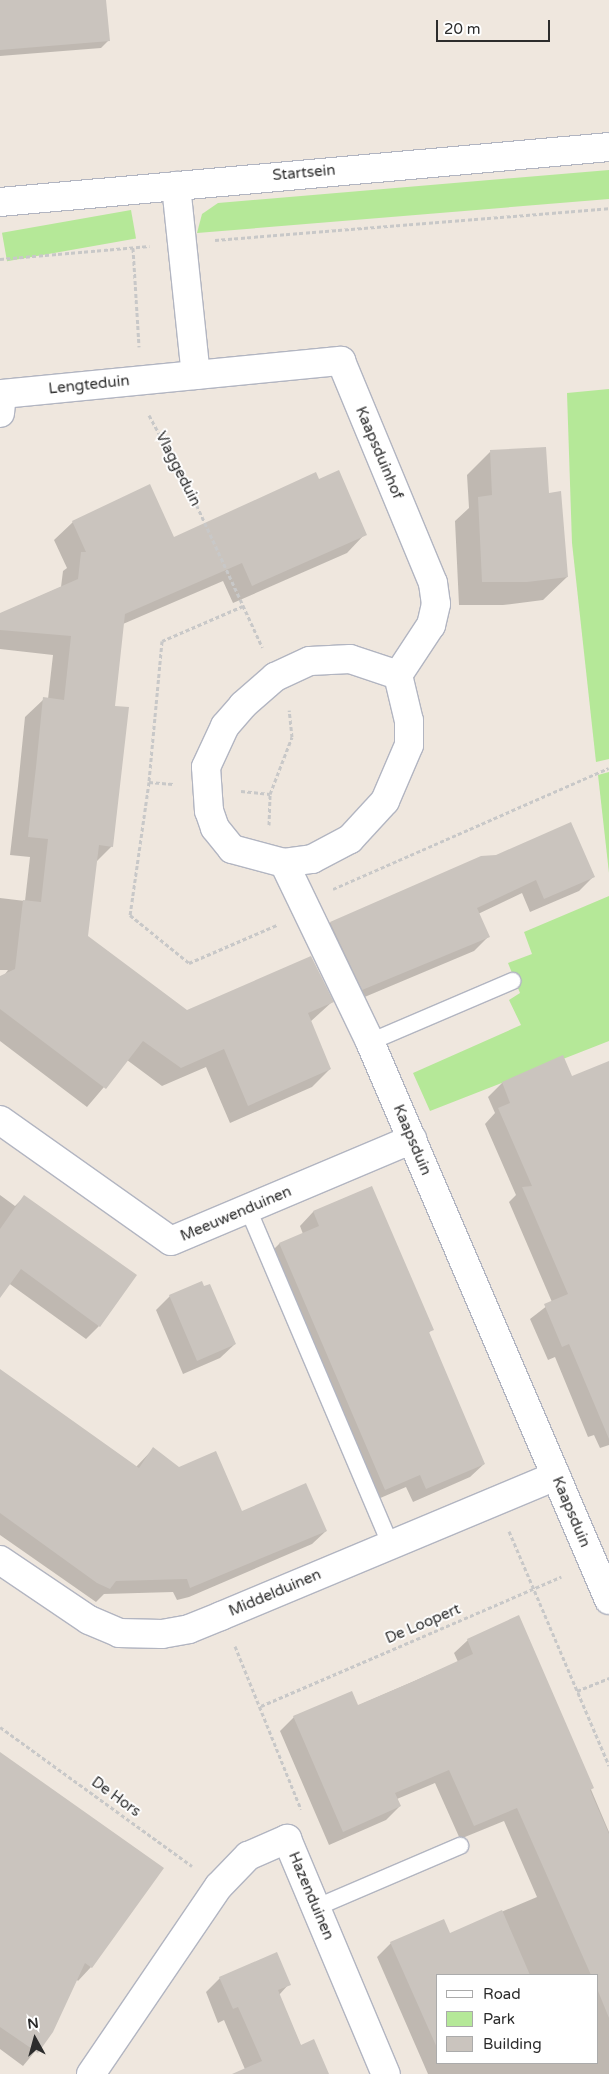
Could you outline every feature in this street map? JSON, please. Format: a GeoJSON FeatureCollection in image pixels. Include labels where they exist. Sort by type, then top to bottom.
{"type":"FeatureCollection","features":[{"type":"Feature","properties":{"kind":"street","name":"Startsein"},"geometry":{"type":"LineString","coordinates":[[0,202],[609,147]]}},
{"type":"Feature","properties":{"kind":"street"},"geometry":{"type":"LineString","coordinates":[[176,186],[196,375]]}},
{"type":"Feature","properties":{"kind":"street","name":"Kaapsduinhof"},"geometry":{"type":"LineString","coordinates":[[196,375],[340,361],[433,582],[436,604],[431,625],[398,675]]}},
{"type":"Feature","properties":{"kind":"street","name":"Lengteduin"},"geometry":{"type":"LineString","coordinates":[[0,413],[2,394],[196,375]]}},
{"type":"Feature","properties":{"kind":"street"},"geometry":{"type":"LineString","coordinates":[[350,659],[398,675],[408,721],[409,745],[385,801],[350,839],[312,858],[284,863],[232,849],[215,828],[206,787],[206,767],[225,726],[243,705],[275,677],[310,662],[350,659]]}},
{"type":"Feature","properties":{"kind":"street","name":"Kaapsduin"},"geometry":{"type":"LineString","coordinates":[[284,863],[305,902],[370,1042],[609,1600]]}},
{"type":"Feature","properties":{"kind":"street","name":"Meeuwenduinen"},"geometry":{"type":"LineString","coordinates":[[0,1120],[171,1241],[412,1139]]}},
{"type":"Feature","properties":{"kind":"street","name":"Middelduinen"},"geometry":{"type":"LineString","coordinates":[[0,1560],[89,1620],[118,1633],[162,1634],[189,1629],[556,1476]]}},
{"type":"Feature","properties":{"kind":"street","name":"Hazenduinen"},"geometry":{"type":"LineString","coordinates":[[91,2074],[219,1886],[248,1856],[287,1839],[386,2074]]}},
{"type":"Feature","properties":{"kind":"lane"},"geometry":{"type":"LineString","coordinates":[[370,1042],[512,982]]}},
{"type":"Feature","properties":{"kind":"lane"},"geometry":{"type":"LineString","coordinates":[[248,1209],[390,1544]]}},
{"type":"Feature","properties":{"kind":"lane"},"geometry":{"type":"LineString","coordinates":[[315,1908],[460,1846]]}},
{"type":"Feature","properties":{"kind":"path"},"geometry":{"type":"LineString","coordinates":[[0,259],[182,242],[609,208]]}},
{"type":"Feature","properties":{"kind":"path","name":"Vlaggeduin"},"geometry":{"type":"LineString","coordinates":[[133,248],[141,380],[149,415],[191,493],[275,677]]}},
{"type":"Feature","properties":{"kind":"path"},"geometry":{"type":"LineString","coordinates":[[275,677],[287,701],[292,737],[270,794],[268,819],[270,836],[284,863]]}},
{"type":"Feature","properties":{"kind":"path"},"geometry":{"type":"LineString","coordinates":[[305,902],[609,768]]}},
{"type":"Feature","properties":{"kind":"path"},"geometry":{"type":"LineString","coordinates":[[496,1501],[609,1766]]}},
{"type":"Feature","properties":{"kind":"path","name":"De Loopert"},"geometry":{"type":"LineString","coordinates":[[261,1706],[593,1563]]}},
{"type":"Feature","properties":{"kind":"path"},"geometry":{"type":"LineString","coordinates":[[221,1616],[261,1706],[301,1807],[287,1839]]}},
{"type":"Feature","properties":{"kind":"path"},"geometry":{"type":"LineString","coordinates":[[577,1691],[609,1678]]}},
{"type":"Feature","properties":{"kind":"path","name":"De Hors"},"geometry":{"type":"LineString","coordinates":[[0,1727],[219,1886]]}},
{"type":"Feature","properties":{"kind":"green space"},"geometry":{"type":"Polygon","coordinates":[[[609,170],[609,199],[197,233],[202,214],[218,203],[609,170]]]}},
{"type":"Feature","properties":{"kind":"green space"},"geometry":{"type":"Polygon","coordinates":[[[131,210],[136,239],[7,261],[2,233],[131,210]]]}},
{"type":"Feature","properties":{"kind":"green space"},"geometry":{"type":"Polygon","coordinates":[[[609,389],[609,759],[596,762],[572,543],[567,393],[609,389]]]}},
{"type":"Feature","properties":{"kind":"green space"},"geometry":{"type":"Polygon","coordinates":[[[609,772],[609,873],[598,775],[609,772]]]}},
{"type":"Feature","properties":{"kind":"green space"},"geometry":{"type":"Polygon","coordinates":[[[609,896],[609,1041],[430,1111],[413,1073],[521,1025],[509,1000],[520,993],[508,963],[532,954],[524,932],[609,896]]]}},
{"type":"Feature","properties":{"kind":"building"},"geometry":{"type":"Polygon","coordinates":[[[0,0],[106,0],[110,41],[0,50],[0,0]]]}},
{"type":"Feature","properties":{"kind":"building"},"geometry":{"type":"Polygon","coordinates":[[[546,447],[549,493],[561,491],[568,577],[527,582],[482,582],[478,497],[492,495],[490,450],[546,447]]]}},
{"type":"Feature","properties":{"kind":"building"},"geometry":{"type":"Polygon","coordinates":[[[339,470],[367,535],[252,586],[242,563],[125,614],[115,706],[129,707],[113,847],[99,845],[88,936],[187,1010],[311,956],[334,1002],[308,1013],[331,1069],[248,1106],[224,1049],[181,1068],[143,1041],[106,1089],[0,1009],[0,976],[15,969],[23,900],[41,902],[48,839],[28,837],[43,697],[64,700],[71,636],[0,630],[0,613],[78,579],[81,552],[86,552],[72,521],[150,484],[174,537],[316,472],[319,479],[339,470]]]}},
{"type":"Feature","properties":{"kind":"building"},"geometry":{"type":"Polygon","coordinates":[[[571,822],[595,877],[544,899],[536,880],[477,908],[490,937],[362,990],[330,922],[481,856],[496,855],[571,822]]]}},
{"type":"Feature","properties":{"kind":"building"},"geometry":{"type":"Polygon","coordinates":[[[563,1055],[572,1076],[609,1061],[609,1439],[569,1344],[562,1347],[544,1304],[568,1294],[522,1187],[532,1186],[498,1108],[510,1103],[502,1082],[563,1055]]]}},
{"type":"Feature","properties":{"kind":"building"},"geometry":{"type":"Polygon","coordinates":[[[372,1186],[434,1330],[429,1332],[485,1464],[426,1489],[420,1475],[385,1490],[279,1243],[319,1226],[313,1211],[372,1186]]]}},
{"type":"Feature","properties":{"kind":"building"},"geometry":{"type":"Polygon","coordinates":[[[24,1195],[137,1275],[100,1327],[21,1269],[0,1298],[0,1229],[24,1195]]]}},
{"type":"Feature","properties":{"kind":"building"},"geometry":{"type":"Polygon","coordinates":[[[202,1281],[204,1286],[210,1284],[236,1344],[197,1361],[169,1295],[202,1281]]]}},
{"type":"Feature","properties":{"kind":"building"},"geometry":{"type":"Polygon","coordinates":[[[0,1369],[139,1468],[153,1447],[179,1467],[216,1451],[242,1511],[306,1483],[327,1531],[190,1588],[187,1579],[116,1581],[110,1589],[97,1583],[0,1513],[0,1369]]]}},
{"type":"Feature","properties":{"kind":"building"},"geometry":{"type":"Polygon","coordinates":[[[519,1615],[594,1788],[590,1790],[609,1834],[609,2018],[599,1993],[599,1974],[591,1974],[517,1808],[474,1826],[449,1770],[395,1793],[401,1806],[343,1832],[293,1716],[352,1691],[358,1705],[412,1682],[473,1654],[467,1639],[519,1615]]]}},
{"type":"Feature","properties":{"kind":"building"},"geometry":{"type":"Polygon","coordinates":[[[0,1752],[164,1868],[92,1968],[85,1963],[53,2032],[38,2053],[0,2027],[0,1752]]]}},
{"type":"Feature","properties":{"kind":"building"},"geometry":{"type":"Polygon","coordinates":[[[502,1910],[530,1974],[436,1974],[436,2046],[390,1942],[444,1919],[450,1933],[502,1910]]]}},
{"type":"Feature","properties":{"kind":"building"},"geometry":{"type":"Polygon","coordinates":[[[277,1952],[291,1985],[278,1990],[301,2045],[314,2039],[329,2074],[232,2074],[262,2061],[238,2007],[233,2009],[219,1977],[277,1952]]]}}]}
